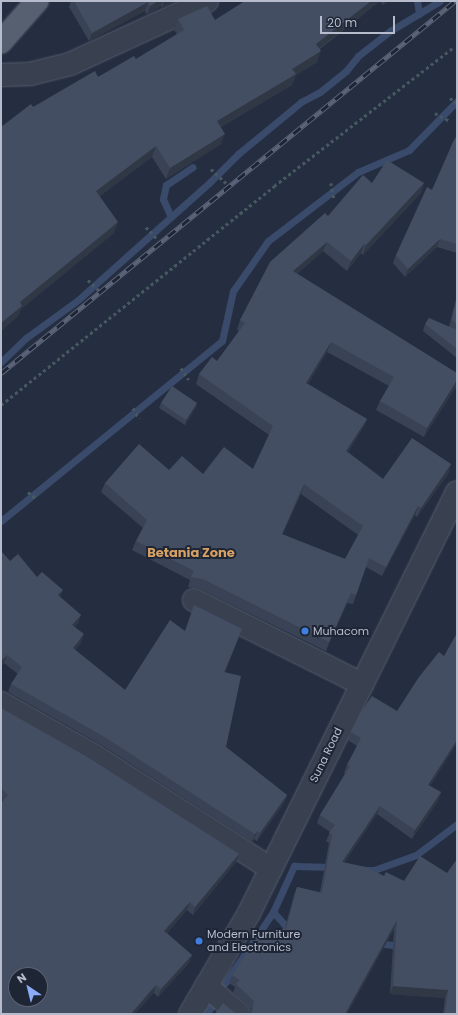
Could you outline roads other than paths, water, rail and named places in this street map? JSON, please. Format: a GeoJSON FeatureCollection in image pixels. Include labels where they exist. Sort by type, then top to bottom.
{"type":"FeatureCollection","features":[{"type":"Feature","properties":{"kind":"main road"},"geometry":{"type":"LineString","coordinates":[[1,42],[37,1]]}},
{"type":"Feature","properties":{"kind":"street"},"geometry":{"type":"LineString","coordinates":[[1,76],[30,74],[70,64],[207,1]]}},
{"type":"Feature","properties":{"kind":"street","name":"Suna Road"},"geometry":{"type":"LineString","coordinates":[[190,1014],[249,913],[457,493]]}},
{"type":"Feature","properties":{"kind":"street"},"geometry":{"type":"LineString","coordinates":[[194,600],[362,684]]}},
{"type":"Feature","properties":{"kind":"street"},"geometry":{"type":"LineString","coordinates":[[1,703],[92,755],[271,869]]}},
{"type":"Feature","properties":{"kind":"street"},"geometry":{"type":"LineString","coordinates":[[206,986],[239,1014]]}},
{"type":"Feature","properties":{"kind":"waterway"},"geometry":{"type":"LineString","coordinates":[[417,1],[419,14]]}},
{"type":"Feature","properties":{"kind":"waterway"},"geometry":{"type":"LineString","coordinates":[[1,362],[26,338],[78,300],[210,182],[238,154],[301,102],[320,92],[346,71],[358,56],[390,31],[440,1]]}},
{"type":"Feature","properties":{"kind":"waterway"},"geometry":{"type":"LineString","coordinates":[[1,521],[222,341],[233,291],[268,241],[358,172],[409,150],[457,101]]}},
{"type":"Feature","properties":{"kind":"waterway"},"geometry":{"type":"LineString","coordinates":[[171,217],[163,199],[166,185],[193,167]]}},
{"type":"Feature","properties":{"kind":"waterway"},"geometry":{"type":"LineString","coordinates":[[365,870],[374,870],[416,855],[457,824]]}},
{"type":"Feature","properties":{"kind":"waterway"},"geometry":{"type":"LineString","coordinates":[[225,983],[273,912],[294,866],[334,867]]}},
{"type":"Feature","properties":{"kind":"waterway"},"geometry":{"type":"LineString","coordinates":[[273,912],[284,924],[295,928]]}},
{"type":"Feature","properties":{"kind":"waterway"},"geometry":{"type":"LineString","coordinates":[[377,943],[401,946]]}},
{"type":"Feature","properties":{"kind":"waterway"},"geometry":{"type":"LineString","coordinates":[[206,1014],[215,1002]]}},
{"type":"Feature","properties":{"kind":"railway"},"geometry":{"type":"LineString","coordinates":[[1,373],[455,1]]}},
{"type":"Feature","properties":{"kind":"place","name":"Muhacom"},"geometry":{"type":"Point","coordinates":[305,631]}},
{"type":"Feature","properties":{"kind":"place","name":"Modern Furniture and Electronics"},"geometry":{"type":"Point","coordinates":[199,941]}},
{"type":"Feature","properties":{"kind":"district","name":"Betania Zone"},"geometry":{"type":"Point","coordinates":[191,553]}}]}
